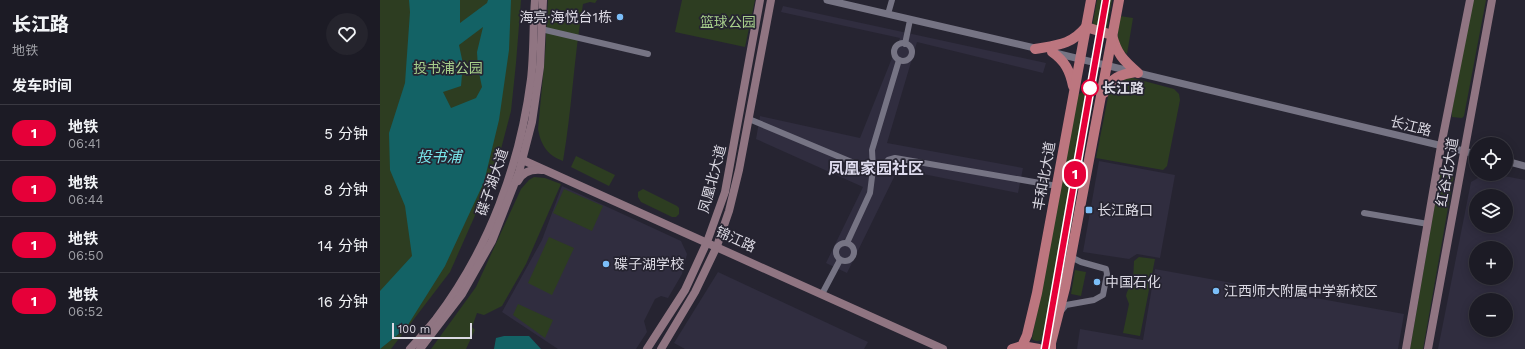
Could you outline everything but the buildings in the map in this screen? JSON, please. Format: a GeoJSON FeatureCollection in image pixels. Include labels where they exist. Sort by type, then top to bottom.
{"type":"FeatureCollection","features":[{"type":"Feature","properties":{"kind":"highway","name":"丰和北大道"},"geometry":{"type":"LineString","coordinates":[[1017,347],[1027,335],[1037,293],[1091,0]]}},
{"type":"Feature","properties":{"kind":"highway"},"geometry":{"type":"LineString","coordinates":[[1093,140],[1088,132],[1119,0]]}},
{"type":"Feature","properties":{"kind":"highway"},"geometry":{"type":"LineString","coordinates":[[1035,49],[1062,45],[1079,35],[1086,27],[1112,35]]}},
{"type":"Feature","properties":{"kind":"highway"},"geometry":{"type":"LineString","coordinates":[[1112,35],[1116,48],[1121,57],[1137,72]]}},
{"type":"Feature","properties":{"kind":"highway"},"geometry":{"type":"LineString","coordinates":[[1052,52],[1062,59],[1066,66],[1071,77],[1074,94]]}},
{"type":"Feature","properties":{"kind":"highway"},"geometry":{"type":"LineString","coordinates":[[1051,349],[1100,102],[1103,64]]}},
{"type":"Feature","properties":{"kind":"highway"},"geometry":{"type":"LineString","coordinates":[[1100,102],[1106,88],[1113,80],[1120,76],[1137,72]]}},
{"type":"Feature","properties":{"kind":"highway"},"geometry":{"type":"LineString","coordinates":[[1017,347],[1039,349]]}},
{"type":"Feature","properties":{"kind":"main road","name":"碟子湖大道"},"geometry":{"type":"LineString","coordinates":[[410,349],[436,318],[467,272],[492,223],[520,158],[531,78],[535,0]]}},
{"type":"Feature","properties":{"kind":"main road","name":"碟子湖大道"},"geometry":{"type":"LineString","coordinates":[[420,349],[462,294],[492,241],[510,198],[520,158],[532,122],[540,67],[543,0]]}},
{"type":"Feature","properties":{"kind":"main road","name":"凤凰北大道"},"geometry":{"type":"LineString","coordinates":[[647,349],[685,290],[707,242],[725,192],[760,0]]}},
{"type":"Feature","properties":{"kind":"main road","name":"凤凰北大道"},"geometry":{"type":"LineString","coordinates":[[661,349],[695,292],[716,246],[729,211],[739,170],[771,0]]}},
{"type":"Feature","properties":{"kind":"main road","name":"红谷北大道"},"geometry":{"type":"LineString","coordinates":[[1406,349],[1442,146],[1470,0]]}},
{"type":"Feature","properties":{"kind":"main road","name":"红谷北大道"},"geometry":{"type":"LineString","coordinates":[[1428,349],[1492,0]]}},
{"type":"Feature","properties":{"kind":"main road","name":"锦江路"},"geometry":{"type":"LineString","coordinates":[[520,158],[943,349]]}},
{"type":"Feature","properties":{"kind":"main road"},"geometry":{"type":"LineString","coordinates":[[510,198],[523,173],[531,170],[551,172]]}},
{"type":"Feature","properties":{"kind":"street","name":"长江路"},"geometry":{"type":"LineString","coordinates":[[826,0],[1137,72],[1469,152]]}},
{"type":"Feature","properties":{"kind":"street"},"geometry":{"type":"LineString","coordinates":[[888,14],[892,0]]}},
{"type":"Feature","properties":{"kind":"street"},"geometry":{"type":"LineString","coordinates":[[905,44],[910,20]]}},
{"type":"Feature","properties":{"kind":"street"},"geometry":{"type":"LineString","coordinates":[[541,29],[648,54]]}},
{"type":"Feature","properties":{"kind":"street"},"geometry":{"type":"LineString","coordinates":[[900,44],[905,44],[912,50],[912,56],[908,60],[899,60],[895,56],[896,48],[900,44]]}},
{"type":"Feature","properties":{"kind":"street"},"geometry":{"type":"LineString","coordinates":[[847,243],[870,194],[873,169],[872,150],[899,60]]}},
{"type":"Feature","properties":{"kind":"street"},"geometry":{"type":"LineString","coordinates":[[748,119],[866,168],[880,170],[888,160],[896,158],[1057,186]]}},
{"type":"Feature","properties":{"kind":"street"},"geometry":{"type":"LineString","coordinates":[[1513,163],[1525,166]]}},
{"type":"Feature","properties":{"kind":"street"},"geometry":{"type":"LineString","coordinates":[[1364,213],[1428,224]]}},
{"type":"Feature","properties":{"kind":"street"},"geometry":{"type":"LineString","coordinates":[[847,243],[853,249],[853,256],[849,260],[840,260],[836,256],[837,248],[841,244],[847,243]]}},
{"type":"Feature","properties":{"kind":"street"},"geometry":{"type":"LineString","coordinates":[[1058,315],[1066,305],[1094,300],[1103,295],[1107,274],[1106,269],[1081,262],[1070,257]]}},
{"type":"Feature","properties":{"kind":"street"},"geometry":{"type":"LineString","coordinates":[[822,294],[840,260]]}},
{"type":"Feature","properties":{"kind":"shaded area"},"geometry":{"type":"Polygon","coordinates":[[[783,6],[1046,63],[1043,73],[917,42],[887,143],[1023,168],[1018,193],[898,169],[847,273],[826,263],[863,187],[756,139],[760,116],[860,138],[900,38],[781,12],[783,6]]]}},
{"type":"Feature","properties":{"kind":"shaded area"},"geometry":{"type":"Polygon","coordinates":[[[1099,161],[1175,175],[1160,258],[1137,254],[1129,259],[1083,252],[1099,161]]]}},
{"type":"Feature","properties":{"kind":"shaded area"},"geometry":{"type":"Polygon","coordinates":[[[1513,178],[1525,180],[1525,349],[1438,349],[1469,192],[1469,233],[1513,233],[1513,189],[1470,189],[1471,182],[1473,181],[1513,181],[1513,178]]]}},
{"type":"Feature","properties":{"kind":"shaded area","name":"碟子湖学校"},"geometry":{"type":"Polygon","coordinates":[[[562,186],[681,241],[687,254],[682,274],[668,298],[661,296],[655,299],[644,321],[647,332],[636,349],[558,349],[502,312],[542,240],[562,186]]]}},
{"type":"Feature","properties":{"kind":"shaded area","name":"江西师大附属中学新校区"},"geometry":{"type":"Polygon","coordinates":[[[1155,269],[1404,314],[1398,349],[1077,349],[1080,329],[1143,340],[1155,269]]]}},
{"type":"Feature","properties":{"kind":"shaded area"},"geometry":{"type":"Polygon","coordinates":[[[718,272],[868,342],[864,349],[685,349],[674,343],[718,272]]]}},
{"type":"Feature","properties":{"kind":"green space","name":"投书浦"},"geometry":{"type":"Polygon","coordinates":[[[380,0],[521,0],[511,111],[496,168],[450,272],[391,349],[380,349],[380,0]]]}},
{"type":"Feature","properties":{"kind":"green space"},"geometry":{"type":"Polygon","coordinates":[[[548,0],[597,0],[595,3],[590,2],[583,4],[563,161],[557,159],[546,149],[541,140],[538,129],[545,55],[548,0]]]}},
{"type":"Feature","properties":{"kind":"green space","name":"篮球公园"},"geometry":{"type":"Polygon","coordinates":[[[682,0],[755,0],[745,47],[675,32],[682,0]]]}},
{"type":"Feature","properties":{"kind":"green space"},"geometry":{"type":"Polygon","coordinates":[[[1097,0],[1112,0],[1107,29],[1092,28],[1097,0]]]}},
{"type":"Feature","properties":{"kind":"green space"},"geometry":{"type":"Polygon","coordinates":[[[1473,0],[1486,0],[1464,116],[1462,118],[1452,117],[1452,110],[1473,0]]]}},
{"type":"Feature","properties":{"kind":"green space"},"geometry":{"type":"Polygon","coordinates":[[[1120,16],[1133,18],[1127,54],[1120,45],[1118,36],[1120,16]]]}},
{"type":"Feature","properties":{"kind":"green space"},"geometry":{"type":"Polygon","coordinates":[[[1129,77],[1174,89],[1179,94],[1180,100],[1167,166],[1163,170],[1096,158],[1109,92],[1120,81],[1129,77]]]}},
{"type":"Feature","properties":{"kind":"green space"},"geometry":{"type":"Polygon","coordinates":[[[1085,91],[1088,92],[1092,100],[1084,135],[1085,140],[1045,339],[1036,341],[1032,339],[1077,95],[1085,91]]]}},
{"type":"Feature","properties":{"kind":"green space"},"geometry":{"type":"Polygon","coordinates":[[[576,156],[615,175],[609,186],[571,167],[576,156]]]}},
{"type":"Feature","properties":{"kind":"green space"},"geometry":{"type":"Polygon","coordinates":[[[1442,170],[1453,171],[1454,174],[1423,349],[1410,349],[1440,174],[1442,170]]]}},
{"type":"Feature","properties":{"kind":"green space"},"geometry":{"type":"Polygon","coordinates":[[[534,177],[545,178],[561,184],[526,264],[502,306],[484,315],[477,313],[472,327],[475,330],[466,349],[431,349],[476,287],[521,189],[534,177]]]}},
{"type":"Feature","properties":{"kind":"green space"},"geometry":{"type":"Polygon","coordinates":[[[564,189],[603,206],[592,231],[553,213],[564,189]]]}},
{"type":"Feature","properties":{"kind":"green space"},"geometry":{"type":"Polygon","coordinates":[[[643,189],[677,206],[679,208],[679,214],[676,217],[672,217],[641,202],[638,197],[638,192],[643,189]]]}},
{"type":"Feature","properties":{"kind":"green space"},"geometry":{"type":"Polygon","coordinates":[[[549,237],[574,248],[552,295],[528,283],[549,237]]]}},
{"type":"Feature","properties":{"kind":"green space"},"geometry":{"type":"Polygon","coordinates":[[[1139,257],[1155,259],[1140,336],[1123,333],[1129,304],[1126,296],[1133,281],[1134,261],[1139,257]]]}},
{"type":"Feature","properties":{"kind":"green space"},"geometry":{"type":"Polygon","coordinates":[[[1075,270],[1086,272],[1081,296],[1071,294],[1075,270]]]}},
{"type":"Feature","properties":{"kind":"green space"},"geometry":{"type":"Polygon","coordinates":[[[518,304],[553,320],[545,338],[513,315],[518,304]]]}},
{"type":"Feature","properties":{"kind":"water","name":"投书浦"},"geometry":{"type":"Polygon","coordinates":[[[409,0],[460,0],[460,23],[487,3],[488,0],[511,0],[509,50],[499,120],[484,182],[445,266],[406,328],[380,349],[380,291],[412,256],[405,206],[390,170],[389,133],[405,83],[410,12],[409,0]],[[483,27],[459,45],[463,64],[461,86],[443,92],[451,108],[476,98],[482,87],[478,68],[477,52],[483,27]]]}},
{"type":"Feature","properties":{"kind":"water"},"geometry":{"type":"Polygon","coordinates":[[[504,336],[529,336],[541,349],[494,349],[496,338],[504,336]]]}},
{"type":"Feature","properties":{"kind":"metro line","name":"1"},"geometry":{"type":"LineString","coordinates":[[1045,349],[1050,312],[1106,0]]}},
{"type":"Feature","properties":{"kind":"place","name":"海亮·海悦台1栋"},"geometry":{"type":"Point","coordinates":[620,17]}},
{"type":"Feature","properties":{"kind":"place","name":"长江路"},"geometry":{"type":"Point","coordinates":[1090,88]}},
{"type":"Feature","properties":{"kind":"place","name":"长江路口"},"geometry":{"type":"Point","coordinates":[1089,210]}},
{"type":"Feature","properties":{"kind":"place","name":"碟子湖学校"},"geometry":{"type":"Point","coordinates":[606,264]}},
{"type":"Feature","properties":{"kind":"place","name":"中国石化"},"geometry":{"type":"Point","coordinates":[1097,282]}},
{"type":"Feature","properties":{"kind":"place","name":"江西师大附属中学新校区"},"geometry":{"type":"Point","coordinates":[1216,291]}},
{"type":"Feature","properties":{"kind":"district","name":"凤凰家园社区"},"geometry":{"type":"Point","coordinates":[876,168]}},
{"type":"Feature","properties":{"kind":"park label","name":"投书浦公园"},"geometry":{"type":"Point","coordinates":[448,68]}}]}
